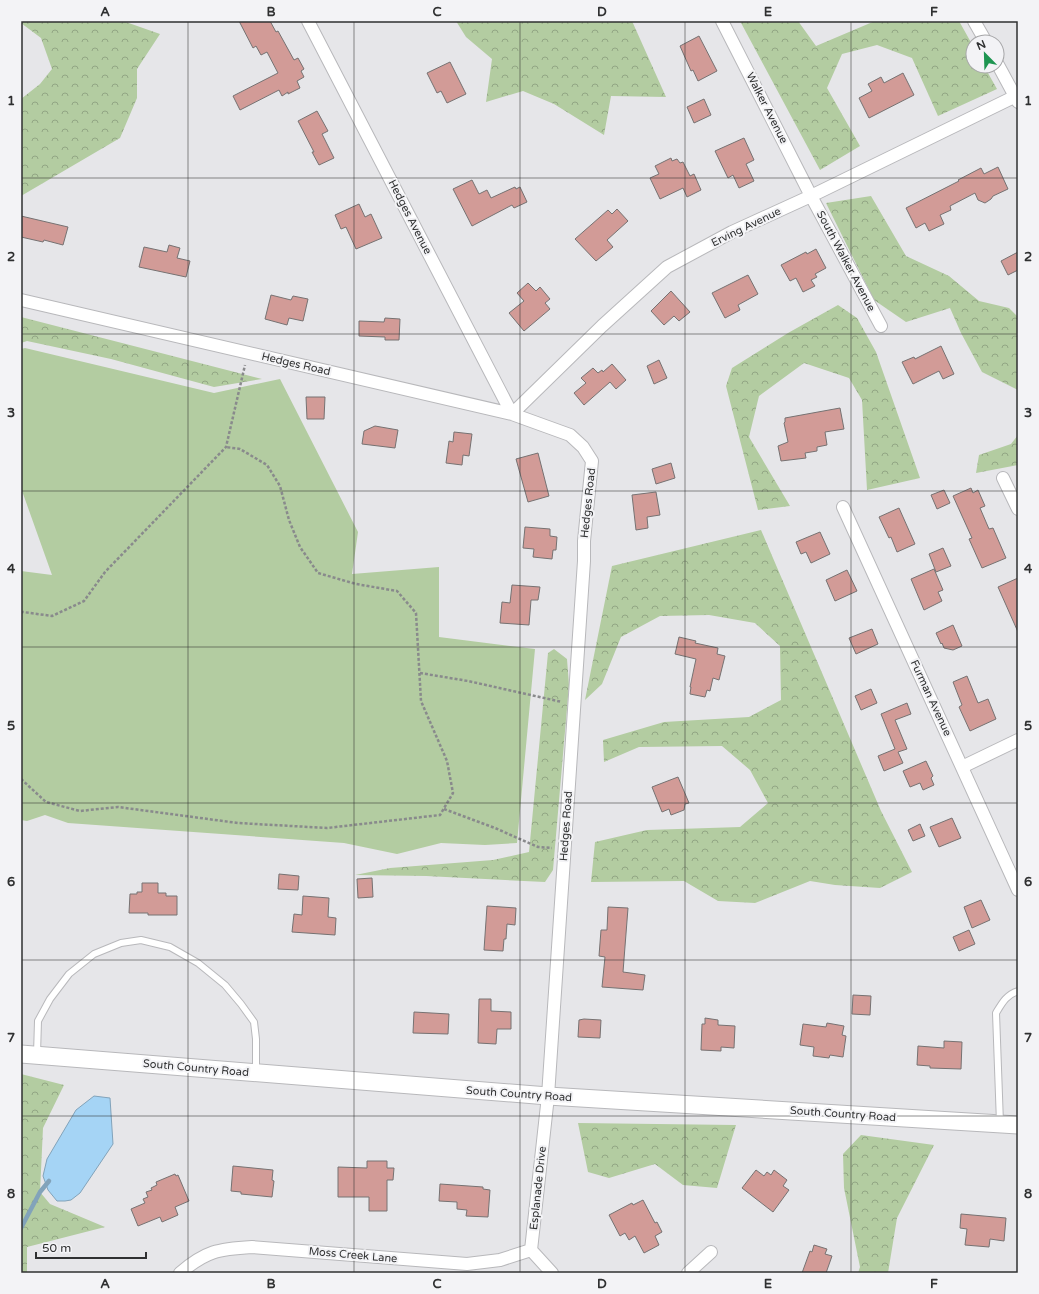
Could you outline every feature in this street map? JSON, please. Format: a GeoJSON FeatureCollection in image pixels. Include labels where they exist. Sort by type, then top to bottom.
{"type":"FeatureCollection","features":[{"type":"Feature","properties":{"kind":"main road","name":"South Country Road"},"geometry":{"type":"LineString","coordinates":[[29,1055],[548,1096],[1018,1125]]}},
{"type":"Feature","properties":{"kind":"street","name":"Hedges Avenue"},"geometry":{"type":"LineString","coordinates":[[308,21],[512,414]]}},
{"type":"Feature","properties":{"kind":"street","name":"Walker Avenue"},"geometry":{"type":"LineString","coordinates":[[722,21],[812,196]]}},
{"type":"Feature","properties":{"kind":"street"},"geometry":{"type":"LineString","coordinates":[[974,21],[981,34]]}},
{"type":"Feature","properties":{"kind":"street"},"geometry":{"type":"LineString","coordinates":[[1003,74],[1017,98]]}},
{"type":"Feature","properties":{"kind":"street","name":"Erving Avenue"},"geometry":{"type":"LineString","coordinates":[[512,414],[602,326],[667,267],[732,232],[812,196],[1017,98]]}},
{"type":"Feature","properties":{"kind":"street","name":"South Walker Avenue"},"geometry":{"type":"LineString","coordinates":[[812,196],[881,326]]}},
{"type":"Feature","properties":{"kind":"street","name":"Hedges Road"},"geometry":{"type":"LineString","coordinates":[[21,300],[512,414],[570,435],[583,447],[592,461],[584,541],[584,561],[548,1096]]}},
{"type":"Feature","properties":{"kind":"street"},"geometry":{"type":"LineString","coordinates":[[1003,478],[1018,509]]}},
{"type":"Feature","properties":{"kind":"street","name":"Furman Avenue"},"geometry":{"type":"LineString","coordinates":[[843,507],[1018,890]]}},
{"type":"Feature","properties":{"kind":"street"},"geometry":{"type":"LineString","coordinates":[[962,767],[1018,740]]}},
{"type":"Feature","properties":{"kind":"street","name":"Esplanade Drive"},"geometry":{"type":"LineString","coordinates":[[531,1250],[548,1096]]}},
{"type":"Feature","properties":{"kind":"street","name":"Moss Creek Lane"},"geometry":{"type":"LineString","coordinates":[[180,1273],[206,1254],[227,1248],[252,1247],[467,1264],[500,1260],[531,1250]]}},
{"type":"Feature","properties":{"kind":"street"},"geometry":{"type":"LineString","coordinates":[[531,1250],[552,1273]]}},
{"type":"Feature","properties":{"kind":"street"},"geometry":{"type":"LineString","coordinates":[[688,1273],[711,1252]]}},
{"type":"Feature","properties":{"kind":"lane"},"geometry":{"type":"LineString","coordinates":[[29,1055],[38,1021],[50,999],[69,974],[94,954],[121,943],[141,940],[170,947],[198,963],[229,990],[254,1022],[256,1039],[256,1073]]}},
{"type":"Feature","properties":{"kind":"lane"},"geometry":{"type":"LineString","coordinates":[[1000,1124],[996,1013],[1001,1003],[1007,997],[1018,991]]}},
{"type":"Feature","properties":{"kind":"path"},"geometry":{"type":"LineString","coordinates":[[21,613],[52,616],[84,601],[104,572],[226,447],[248,353]]}},
{"type":"Feature","properties":{"kind":"path"},"geometry":{"type":"LineString","coordinates":[[21,779],[46,802],[80,811],[118,807],[238,823],[328,828],[440,815],[444,809],[453,793],[447,761],[421,701],[416,613],[397,592],[356,584],[318,573],[300,547],[289,520],[280,486],[267,465],[240,449],[226,447]]}},
{"type":"Feature","properties":{"kind":"path"},"geometry":{"type":"LineString","coordinates":[[420,673],[468,681],[574,705]]}},
{"type":"Feature","properties":{"kind":"path"},"geometry":{"type":"LineString","coordinates":[[444,809],[495,828],[538,847],[564,849]]}},
{"type":"Feature","properties":{"kind":"green space"},"geometry":{"type":"Polygon","coordinates":[[[21,21],[123,21],[160,34],[137,69],[137,98],[120,138],[21,196],[21,99],[40,84],[52,69],[41,38],[21,23],[21,21]]]}},
{"type":"Feature","properties":{"kind":"green space"},"geometry":{"type":"Polygon","coordinates":[[[456,21],[632,21],[666,97],[611,96],[604,135],[554,104],[523,91],[486,102],[492,59],[466,37],[456,21]]]}},
{"type":"Feature","properties":{"kind":"green space"},"geometry":{"type":"Polygon","coordinates":[[[740,21],[798,21],[816,46],[875,21],[959,21],[966,34],[965,34],[965,74],[989,74],[997,89],[938,116],[912,58],[877,45],[842,54],[827,88],[860,146],[820,170],[740,21]]]}},
{"type":"Feature","properties":{"kind":"green space"},"geometry":{"type":"Polygon","coordinates":[[[871,196],[906,256],[949,276],[979,301],[1009,308],[1018,317],[1018,390],[982,372],[961,333],[950,308],[906,322],[874,300],[826,203],[871,196]]]}},
{"type":"Feature","properties":{"kind":"green space"},"geometry":{"type":"Polygon","coordinates":[[[838,305],[857,318],[876,352],[920,478],[867,490],[862,400],[849,378],[804,363],[759,396],[749,437],[790,506],[758,510],[726,386],[732,368],[788,333],[838,305]]]}},
{"type":"Feature","properties":{"kind":"green space"},"geometry":{"type":"Polygon","coordinates":[[[21,317],[262,379],[214,387],[111,359],[27,341],[21,343],[21,317]]]}},
{"type":"Feature","properties":{"kind":"green space"},"geometry":{"type":"Polygon","coordinates":[[[25,348],[214,393],[280,379],[358,532],[352,574],[439,567],[439,637],[535,649],[517,843],[485,845],[441,843],[397,854],[344,843],[68,823],[45,815],[27,821],[21,820],[21,571],[52,575],[21,488],[21,349],[25,348]]]}},
{"type":"Feature","properties":{"kind":"green space"},"geometry":{"type":"Polygon","coordinates":[[[1018,435],[1018,465],[976,473],[979,455],[1011,444],[1018,435]]]}},
{"type":"Feature","properties":{"kind":"green space"},"geometry":{"type":"Polygon","coordinates":[[[761,530],[881,811],[912,872],[880,888],[835,885],[810,881],[755,903],[718,901],[684,881],[591,882],[595,842],[647,830],[740,827],[768,803],[750,770],[722,746],[639,747],[604,762],[603,740],[664,722],[749,717],[781,700],[780,646],[755,623],[709,615],[660,616],[621,637],[602,684],[585,700],[612,566],[761,530]]]}},
{"type":"Feature","properties":{"kind":"green space"},"geometry":{"type":"Polygon","coordinates":[[[554,649],[567,659],[569,685],[553,870],[545,882],[426,876],[355,875],[390,868],[493,860],[529,852],[548,653],[554,649]]]}},
{"type":"Feature","properties":{"kind":"green space"},"geometry":{"type":"Polygon","coordinates":[[[21,1074],[64,1085],[43,1128],[40,1192],[50,1204],[105,1227],[27,1247],[27,1273],[21,1273],[21,1074]]]}},
{"type":"Feature","properties":{"kind":"green space"},"geometry":{"type":"Polygon","coordinates":[[[578,1123],[736,1125],[717,1188],[683,1185],[655,1164],[609,1178],[588,1172],[578,1123]]]}},
{"type":"Feature","properties":{"kind":"green space"},"geometry":{"type":"Polygon","coordinates":[[[861,1135],[934,1145],[897,1218],[888,1273],[858,1273],[860,1267],[844,1188],[843,1154],[861,1135]]]}},
{"type":"Feature","properties":{"kind":"water"},"geometry":{"type":"Polygon","coordinates":[[[94,1096],[110,1098],[113,1144],[80,1193],[71,1200],[57,1201],[48,1190],[43,1176],[47,1159],[76,1110],[94,1096]]]}},
{"type":"Feature","properties":{"kind":"building"},"geometry":{"type":"Polygon","coordinates":[[[239,21],[270,21],[276,32],[278,31],[294,60],[298,58],[304,69],[301,71],[304,77],[297,81],[300,88],[288,94],[288,92],[282,96],[279,90],[240,110],[233,96],[278,73],[267,52],[261,55],[256,46],[253,48],[239,21]]]}},
{"type":"Feature","properties":{"kind":"building"},"geometry":{"type":"Polygon","coordinates":[[[699,36],[717,71],[698,81],[693,70],[691,71],[680,46],[699,36]]]}},
{"type":"Feature","properties":{"kind":"building"},"geometry":{"type":"Polygon","coordinates":[[[450,62],[466,94],[447,103],[441,91],[437,93],[427,73],[450,62]]]}},
{"type":"Feature","properties":{"kind":"building"},"geometry":{"type":"Polygon","coordinates":[[[903,73],[914,95],[869,118],[859,98],[872,91],[868,84],[881,77],[884,83],[903,73]]]}},
{"type":"Feature","properties":{"kind":"building"},"geometry":{"type":"Polygon","coordinates":[[[704,99],[711,115],[694,123],[687,107],[704,99]]]}},
{"type":"Feature","properties":{"kind":"building"},"geometry":{"type":"Polygon","coordinates":[[[317,111],[328,131],[322,134],[334,158],[319,165],[298,121],[317,111]]]}},
{"type":"Feature","properties":{"kind":"building"},"geometry":{"type":"Polygon","coordinates":[[[744,138],[754,160],[746,164],[754,181],[739,188],[733,175],[728,178],[715,151],[744,138]]]}},
{"type":"Feature","properties":{"kind":"building"},"geometry":{"type":"Polygon","coordinates":[[[671,158],[672,161],[677,159],[680,163],[683,162],[690,176],[694,174],[701,190],[687,197],[683,188],[660,199],[650,178],[659,174],[655,166],[671,158]]]}},
{"type":"Feature","properties":{"kind":"building"},"geometry":{"type":"Polygon","coordinates":[[[998,167],[1008,189],[993,196],[985,203],[978,200],[975,193],[950,206],[951,210],[940,215],[944,224],[929,231],[925,223],[916,228],[906,208],[981,168],[984,174],[998,167]]]}},
{"type":"Feature","properties":{"kind":"building"},"geometry":{"type":"Polygon","coordinates":[[[472,180],[479,194],[487,190],[491,198],[515,187],[516,189],[520,187],[527,202],[514,208],[512,205],[472,226],[453,189],[472,180]]]}},
{"type":"Feature","properties":{"kind":"building"},"geometry":{"type":"Polygon","coordinates":[[[359,204],[365,217],[371,214],[382,238],[356,249],[346,227],[341,229],[335,215],[359,204]]]}},
{"type":"Feature","properties":{"kind":"building"},"geometry":{"type":"Polygon","coordinates":[[[617,209],[628,221],[607,240],[613,247],[596,261],[575,239],[608,210],[612,214],[617,209]]]}},
{"type":"Feature","properties":{"kind":"building"},"geometry":{"type":"Polygon","coordinates":[[[21,216],[68,227],[63,245],[44,240],[43,242],[21,237],[21,216]]]}},
{"type":"Feature","properties":{"kind":"building"},"geometry":{"type":"Polygon","coordinates":[[[169,245],[180,248],[177,258],[190,261],[186,277],[139,267],[144,247],[167,252],[169,245]]]}},
{"type":"Feature","properties":{"kind":"building"},"geometry":{"type":"Polygon","coordinates":[[[816,249],[826,268],[815,274],[817,277],[811,280],[815,286],[803,292],[796,278],[790,281],[781,265],[806,252],[807,254],[816,249]]]}},
{"type":"Feature","properties":{"kind":"building"},"geometry":{"type":"Polygon","coordinates":[[[1018,252],[1018,270],[1008,275],[1001,261],[1018,252]]]}},
{"type":"Feature","properties":{"kind":"building"},"geometry":{"type":"Polygon","coordinates":[[[748,275],[758,294],[738,305],[740,310],[725,318],[712,293],[748,275]]]}},
{"type":"Feature","properties":{"kind":"building"},"geometry":{"type":"Polygon","coordinates":[[[528,283],[536,291],[540,287],[550,299],[545,303],[550,309],[524,331],[509,313],[524,301],[517,293],[528,283]]]}},
{"type":"Feature","properties":{"kind":"building"},"geometry":{"type":"Polygon","coordinates":[[[671,291],[690,312],[679,321],[674,316],[664,325],[651,311],[671,291]]]}},
{"type":"Feature","properties":{"kind":"building"},"geometry":{"type":"Polygon","coordinates":[[[271,295],[291,300],[293,296],[308,299],[303,321],[289,318],[287,325],[265,319],[271,295]]]}},
{"type":"Feature","properties":{"kind":"building"},"geometry":{"type":"Polygon","coordinates":[[[385,318],[400,319],[399,340],[385,340],[385,337],[359,336],[359,321],[384,322],[385,318]]]}},
{"type":"Feature","properties":{"kind":"building"},"geometry":{"type":"Polygon","coordinates":[[[941,346],[954,374],[943,379],[939,371],[913,384],[902,362],[914,357],[915,359],[941,346]]]}},
{"type":"Feature","properties":{"kind":"building"},"geometry":{"type":"Polygon","coordinates":[[[659,360],[667,378],[654,384],[647,366],[659,360]]]}},
{"type":"Feature","properties":{"kind":"building"},"geometry":{"type":"Polygon","coordinates":[[[612,364],[626,380],[616,389],[610,382],[584,405],[574,393],[586,383],[581,378],[593,368],[598,373],[602,370],[603,372],[612,364]]]}},
{"type":"Feature","properties":{"kind":"building"},"geometry":{"type":"Polygon","coordinates":[[[306,397],[325,397],[324,419],[307,419],[306,397]]]}},
{"type":"Feature","properties":{"kind":"building"},"geometry":{"type":"Polygon","coordinates":[[[840,408],[844,429],[825,432],[827,445],[817,447],[817,451],[805,453],[806,458],[781,461],[778,446],[788,442],[784,423],[785,418],[840,408]]]}},
{"type":"Feature","properties":{"kind":"building"},"geometry":{"type":"Polygon","coordinates":[[[375,426],[398,430],[395,448],[362,444],[364,431],[375,426]]]}},
{"type":"Feature","properties":{"kind":"building"},"geometry":{"type":"Polygon","coordinates":[[[454,432],[472,434],[469,456],[463,455],[462,465],[446,463],[449,441],[453,442],[454,432]]]}},
{"type":"Feature","properties":{"kind":"building"},"geometry":{"type":"Polygon","coordinates":[[[538,453],[549,496],[528,502],[516,459],[538,453]]]}},
{"type":"Feature","properties":{"kind":"building"},"geometry":{"type":"Polygon","coordinates":[[[671,463],[675,478],[656,484],[652,469],[671,463]]]}},
{"type":"Feature","properties":{"kind":"building"},"geometry":{"type":"Polygon","coordinates":[[[971,488],[973,493],[978,490],[985,506],[980,508],[989,529],[993,528],[1006,558],[982,568],[969,539],[972,538],[953,496],[971,488]]]}},
{"type":"Feature","properties":{"kind":"building"},"geometry":{"type":"Polygon","coordinates":[[[944,490],[950,503],[937,509],[931,495],[944,490]]]}},
{"type":"Feature","properties":{"kind":"building"},"geometry":{"type":"Polygon","coordinates":[[[656,492],[660,515],[647,517],[648,528],[636,530],[632,495],[656,492]]]}},
{"type":"Feature","properties":{"kind":"building"},"geometry":{"type":"Polygon","coordinates":[[[899,508],[915,544],[897,552],[891,537],[889,538],[879,517],[899,508]]]}},
{"type":"Feature","properties":{"kind":"building"},"geometry":{"type":"Polygon","coordinates":[[[525,527],[550,529],[550,536],[557,537],[556,550],[553,550],[552,559],[533,557],[534,549],[523,548],[525,527]]]}},
{"type":"Feature","properties":{"kind":"building"},"geometry":{"type":"Polygon","coordinates":[[[820,532],[830,554],[811,563],[806,552],[801,554],[796,542],[820,532]]]}},
{"type":"Feature","properties":{"kind":"building"},"geometry":{"type":"Polygon","coordinates":[[[943,548],[951,566],[936,572],[929,554],[943,548]]]}},
{"type":"Feature","properties":{"kind":"building"},"geometry":{"type":"Polygon","coordinates":[[[934,569],[943,590],[938,592],[942,601],[924,610],[911,579],[934,569]]]}},
{"type":"Feature","properties":{"kind":"building"},"geometry":{"type":"Polygon","coordinates":[[[847,570],[857,591],[835,601],[826,580],[847,570]]]}},
{"type":"Feature","properties":{"kind":"building"},"geometry":{"type":"Polygon","coordinates":[[[1018,578],[1018,632],[998,587],[1018,578]]]}},
{"type":"Feature","properties":{"kind":"building"},"geometry":{"type":"Polygon","coordinates":[[[512,585],[540,587],[538,600],[531,600],[529,625],[500,623],[502,602],[510,603],[512,585]]]}},
{"type":"Feature","properties":{"kind":"building"},"geometry":{"type":"Polygon","coordinates":[[[953,625],[962,646],[953,650],[944,648],[936,633],[953,625]]]}},
{"type":"Feature","properties":{"kind":"building"},"geometry":{"type":"Polygon","coordinates":[[[872,629],[878,644],[856,654],[849,638],[872,629]]]}},
{"type":"Feature","properties":{"kind":"building"},"geometry":{"type":"Polygon","coordinates":[[[679,637],[696,641],[695,643],[718,648],[717,654],[725,656],[719,680],[713,678],[710,691],[707,690],[705,697],[690,694],[696,659],[675,654],[679,637]]]}},
{"type":"Feature","properties":{"kind":"building"},"geometry":{"type":"Polygon","coordinates":[[[967,676],[978,703],[988,699],[996,719],[970,731],[959,707],[962,705],[953,682],[967,676]]]}},
{"type":"Feature","properties":{"kind":"building"},"geometry":{"type":"Polygon","coordinates":[[[871,689],[877,703],[861,710],[855,696],[871,689]]]}},
{"type":"Feature","properties":{"kind":"building"},"geometry":{"type":"Polygon","coordinates":[[[907,703],[911,714],[895,720],[907,749],[898,752],[903,763],[884,771],[878,756],[895,749],[881,714],[907,703]]]}},
{"type":"Feature","properties":{"kind":"building"},"geometry":{"type":"Polygon","coordinates":[[[926,761],[933,776],[931,778],[934,785],[923,790],[920,783],[910,787],[903,771],[926,761]]]}},
{"type":"Feature","properties":{"kind":"building"},"geometry":{"type":"Polygon","coordinates":[[[678,777],[689,803],[685,804],[684,810],[671,815],[669,809],[662,812],[652,787],[678,777]]]}},
{"type":"Feature","properties":{"kind":"building"},"geometry":{"type":"Polygon","coordinates":[[[952,818],[961,838],[939,847],[930,827],[952,818]]]}},
{"type":"Feature","properties":{"kind":"building"},"geometry":{"type":"Polygon","coordinates":[[[920,824],[925,836],[913,841],[908,830],[920,824]]]}},
{"type":"Feature","properties":{"kind":"building"},"geometry":{"type":"Polygon","coordinates":[[[279,874],[299,876],[298,890],[278,889],[279,874]]]}},
{"type":"Feature","properties":{"kind":"building"},"geometry":{"type":"Polygon","coordinates":[[[372,878],[373,897],[358,898],[357,879],[372,878]]]}},
{"type":"Feature","properties":{"kind":"building"},"geometry":{"type":"Polygon","coordinates":[[[142,883],[158,883],[158,893],[166,893],[166,896],[177,896],[177,915],[148,915],[148,913],[129,913],[130,894],[142,892],[142,883]]]}},
{"type":"Feature","properties":{"kind":"building"},"geometry":{"type":"Polygon","coordinates":[[[303,896],[329,898],[328,917],[336,918],[335,935],[292,932],[294,914],[302,915],[303,896]]]}},
{"type":"Feature","properties":{"kind":"building"},"geometry":{"type":"Polygon","coordinates":[[[981,900],[990,920],[972,928],[964,907],[981,900]]]}},
{"type":"Feature","properties":{"kind":"building"},"geometry":{"type":"Polygon","coordinates":[[[487,906],[516,908],[515,925],[507,924],[506,939],[504,939],[503,951],[484,950],[487,906]]]}},
{"type":"Feature","properties":{"kind":"building"},"geometry":{"type":"Polygon","coordinates":[[[608,907],[628,908],[623,972],[645,975],[643,990],[602,987],[605,957],[599,956],[601,930],[607,930],[608,907]]]}},
{"type":"Feature","properties":{"kind":"building"},"geometry":{"type":"Polygon","coordinates":[[[969,930],[975,944],[959,951],[953,937],[969,930]]]}},
{"type":"Feature","properties":{"kind":"building"},"geometry":{"type":"Polygon","coordinates":[[[853,995],[871,996],[870,1015],[852,1014],[853,995]]]}},
{"type":"Feature","properties":{"kind":"building"},"geometry":{"type":"Polygon","coordinates":[[[479,999],[491,999],[491,1011],[511,1012],[511,1029],[497,1029],[496,1044],[478,1043],[479,999]]]}},
{"type":"Feature","properties":{"kind":"building"},"geometry":{"type":"Polygon","coordinates":[[[414,1012],[449,1014],[448,1034],[413,1033],[414,1012]]]}},
{"type":"Feature","properties":{"kind":"building"},"geometry":{"type":"Polygon","coordinates":[[[705,1018],[718,1020],[718,1025],[735,1026],[734,1048],[721,1047],[721,1051],[701,1050],[702,1024],[705,1024],[705,1018]]]}},
{"type":"Feature","properties":{"kind":"building"},"geometry":{"type":"Polygon","coordinates":[[[579,1020],[601,1020],[600,1038],[578,1037],[579,1020]]]}},
{"type":"Feature","properties":{"kind":"building"},"geometry":{"type":"Polygon","coordinates":[[[827,1023],[844,1026],[842,1035],[846,1036],[843,1057],[830,1055],[829,1058],[813,1056],[814,1047],[800,1045],[803,1024],[826,1027],[827,1023]]]}},
{"type":"Feature","properties":{"kind":"building"},"geometry":{"type":"Polygon","coordinates":[[[944,1041],[962,1042],[961,1069],[930,1068],[930,1066],[917,1065],[918,1046],[944,1048],[944,1041]]]}},
{"type":"Feature","properties":{"kind":"building"},"geometry":{"type":"Polygon","coordinates":[[[367,1161],[387,1161],[387,1168],[394,1168],[393,1180],[387,1180],[387,1211],[369,1211],[369,1197],[338,1197],[338,1167],[367,1168],[367,1161]]]}},
{"type":"Feature","properties":{"kind":"building"},"geometry":{"type":"Polygon","coordinates":[[[233,1166],[273,1170],[272,1180],[274,1181],[272,1197],[241,1194],[241,1192],[231,1191],[233,1166]]]}},
{"type":"Feature","properties":{"kind":"building"},"geometry":{"type":"Polygon","coordinates":[[[756,1170],[764,1176],[767,1172],[771,1175],[774,1170],[787,1180],[783,1186],[789,1190],[773,1212],[742,1188],[756,1170]]]}},
{"type":"Feature","properties":{"kind":"building"},"geometry":{"type":"Polygon","coordinates":[[[175,1174],[176,1176],[178,1175],[189,1201],[175,1207],[178,1215],[162,1222],[160,1217],[138,1226],[131,1209],[145,1203],[143,1199],[148,1197],[146,1192],[152,1190],[151,1188],[157,1185],[156,1182],[175,1174]]]}},
{"type":"Feature","properties":{"kind":"building"},"geometry":{"type":"Polygon","coordinates":[[[440,1184],[483,1187],[483,1189],[490,1190],[488,1217],[466,1216],[467,1210],[457,1209],[457,1202],[439,1201],[440,1184]]]}},
{"type":"Feature","properties":{"kind":"building"},"geometry":{"type":"Polygon","coordinates":[[[643,1200],[655,1223],[657,1222],[662,1232],[655,1236],[659,1245],[644,1253],[635,1236],[629,1240],[625,1233],[620,1236],[609,1215],[632,1203],[633,1205],[643,1200]]]}},
{"type":"Feature","properties":{"kind":"building"},"geometry":{"type":"Polygon","coordinates":[[[961,1214],[1006,1218],[1004,1241],[990,1239],[989,1247],[965,1245],[967,1229],[960,1228],[961,1214]]]}},
{"type":"Feature","properties":{"kind":"building"},"geometry":{"type":"Polygon","coordinates":[[[814,1245],[827,1249],[825,1254],[832,1256],[826,1273],[802,1273],[810,1251],[812,1252],[814,1245]]]}},
{"type":"Feature","properties":{"kind":"waterway"},"geometry":{"type":"LineString","coordinates":[[21,1228],[40,1192],[49,1181]]}}]}
